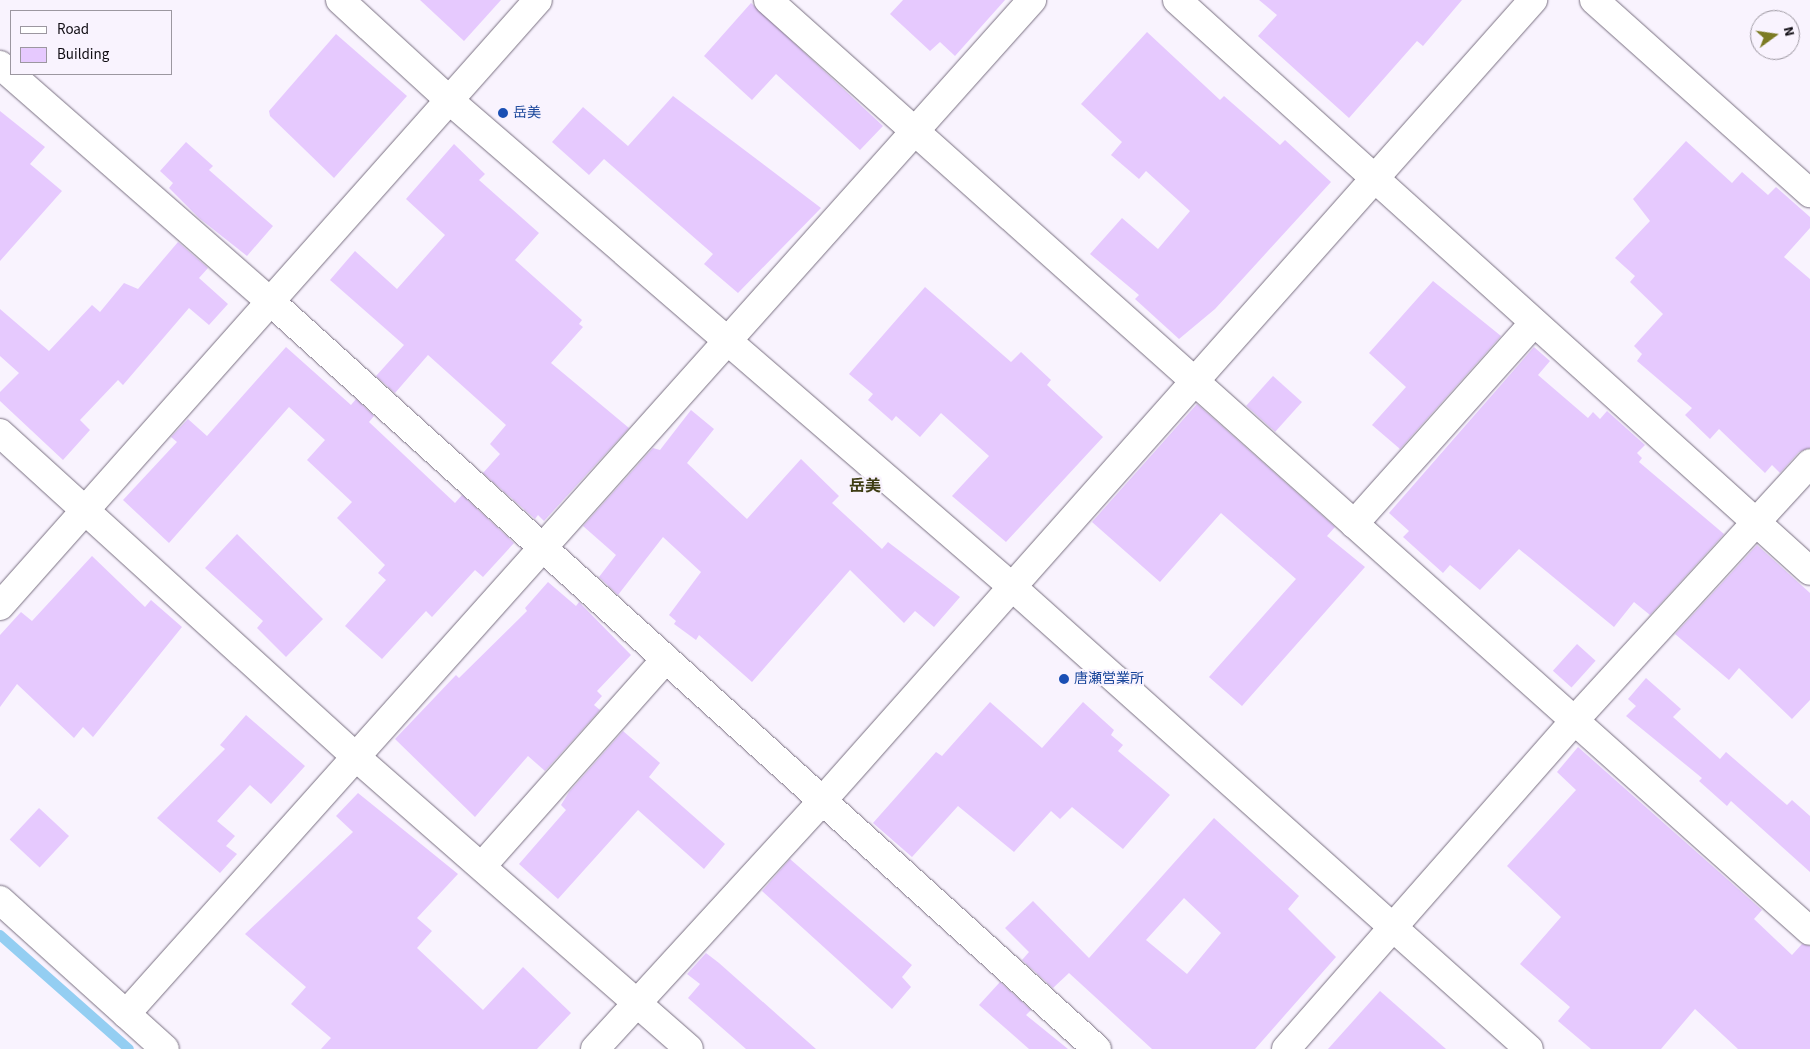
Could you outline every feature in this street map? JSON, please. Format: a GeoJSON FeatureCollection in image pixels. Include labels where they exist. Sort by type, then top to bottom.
{"type":"FeatureCollection","features":[{"type":"Feature","properties":{"kind":"street"},"geometry":{"type":"LineString","coordinates":[[340,0],[449,100],[1010,585],[1393,925],[1529,1049]]}},
{"type":"Feature","properties":{"kind":"street"},"geometry":{"type":"LineString","coordinates":[[0,606],[538,0]]}},
{"type":"Feature","properties":{"kind":"street"},"geometry":{"type":"LineString","coordinates":[[768,0],[913,133],[1194,379],[1573,722],[1810,931]]}},
{"type":"Feature","properties":{"kind":"street"},"geometry":{"type":"LineString","coordinates":[[126,1014],[357,758],[1032,0]]}},
{"type":"Feature","properties":{"kind":"street"},"geometry":{"type":"LineString","coordinates":[[1177,0],[1373,179],[1810,571]]}},
{"type":"Feature","properties":{"kind":"street"},"geometry":{"type":"LineString","coordinates":[[596,1049],[823,800],[1010,585],[1533,0]]}},
{"type":"Feature","properties":{"kind":"street"},"geometry":{"type":"LineString","coordinates":[[1594,0],[1810,193]]}},
{"type":"Feature","properties":{"kind":"street"},"geometry":{"type":"LineString","coordinates":[[0,65],[10,74]]}},
{"type":"Feature","properties":{"kind":"street"},"geometry":{"type":"LineString","coordinates":[[11,75],[270,301],[1097,1049]]}},
{"type":"Feature","properties":{"kind":"street"},"geometry":{"type":"LineString","coordinates":[[1354,524],[1534,323]]}},
{"type":"Feature","properties":{"kind":"street"},"geometry":{"type":"LineString","coordinates":[[0,433],[357,758],[689,1049]]}},
{"type":"Feature","properties":{"kind":"street"},"geometry":{"type":"LineString","coordinates":[[1286,1049],[1573,722],[1758,524],[1810,462]]}},
{"type":"Feature","properties":{"kind":"street"},"geometry":{"type":"LineString","coordinates":[[482,866],[666,659]]}},
{"type":"Feature","properties":{"kind":"street"},"geometry":{"type":"LineString","coordinates":[[0,900],[165,1049]]}},
{"type":"Feature","properties":{"kind":"building"},"geometry":{"type":"Polygon","coordinates":[[[420,0],[501,0],[464,41],[420,0]]]}},
{"type":"Feature","properties":{"kind":"building"},"geometry":{"type":"Polygon","coordinates":[[[903,0],[1005,0],[955,56],[940,42],[930,51],[890,14],[903,0]]]}},
{"type":"Feature","properties":{"kind":"building"},"geometry":{"type":"Polygon","coordinates":[[[1259,0],[1462,0],[1423,46],[1417,41],[1349,118],[1258,36],[1277,15],[1259,0]]]}},
{"type":"Feature","properties":{"kind":"building"},"geometry":{"type":"Polygon","coordinates":[[[751,3],[883,126],[860,150],[776,74],[752,100],[704,56],[751,3]]]}},
{"type":"Feature","properties":{"kind":"building"},"geometry":{"type":"Polygon","coordinates":[[[1147,32],[1220,100],[1224,96],[1280,145],[1285,140],[1331,182],[1215,309],[1179,339],[1135,299],[1139,295],[1090,254],[1122,218],[1158,249],[1190,211],[1146,171],[1139,179],[1111,155],[1122,142],[1081,104],[1147,32]]]}},
{"type":"Feature","properties":{"kind":"building"},"geometry":{"type":"Polygon","coordinates":[[[336,34],[407,96],[334,178],[270,116],[269,111],[336,34]]]}},
{"type":"Feature","properties":{"kind":"building"},"geometry":{"type":"Polygon","coordinates":[[[673,96],[821,208],[738,293],[704,264],[713,254],[604,159],[589,175],[552,142],[583,107],[628,146],[673,96]]]}},
{"type":"Feature","properties":{"kind":"building"},"geometry":{"type":"Polygon","coordinates":[[[0,111],[45,147],[30,164],[62,191],[0,261],[0,111]]]}},
{"type":"Feature","properties":{"kind":"building"},"geometry":{"type":"Polygon","coordinates":[[[1686,141],[1732,183],[1742,172],[1768,195],[1776,187],[1810,217],[1810,228],[1784,257],[1810,279],[1810,448],[1799,452],[1780,473],[1772,465],[1765,473],[1719,429],[1710,439],[1685,415],[1692,408],[1637,361],[1642,354],[1634,346],[1663,314],[1630,282],[1635,276],[1615,258],[1650,221],[1633,199],[1686,141]]]}},
{"type":"Feature","properties":{"kind":"building"},"geometry":{"type":"Polygon","coordinates":[[[186,142],[213,166],[209,170],[273,226],[247,256],[199,218],[169,188],[173,183],[160,171],[186,142]]]}},
{"type":"Feature","properties":{"kind":"building"},"geometry":{"type":"Polygon","coordinates":[[[454,144],[485,174],[479,180],[539,233],[515,260],[582,320],[579,324],[583,327],[551,363],[629,428],[544,521],[538,515],[535,519],[483,473],[500,454],[490,444],[506,425],[428,355],[395,393],[376,376],[404,345],[330,280],[355,251],[397,289],[445,235],[406,199],[454,144]]]}},
{"type":"Feature","properties":{"kind":"building"},"geometry":{"type":"Polygon","coordinates":[[[178,242],[208,268],[199,278],[228,304],[209,325],[189,308],[123,385],[118,380],[80,420],[90,430],[63,460],[0,401],[0,392],[19,373],[0,356],[0,309],[49,351],[92,305],[100,312],[124,283],[138,289],[178,242]]]}},
{"type":"Feature","properties":{"kind":"building"},"geometry":{"type":"Polygon","coordinates":[[[1433,281],[1501,336],[1400,449],[1372,425],[1406,387],[1369,353],[1433,281]]]}},
{"type":"Feature","properties":{"kind":"building"},"geometry":{"type":"Polygon","coordinates":[[[925,287],[1011,362],[1021,352],[1051,380],[1047,385],[1103,437],[1006,542],[952,496],[989,456],[941,413],[920,437],[896,416],[892,421],[868,400],[873,394],[849,374],[925,287]]]}},
{"type":"Feature","properties":{"kind":"building"},"geometry":{"type":"Polygon","coordinates":[[[286,347],[351,405],[356,399],[374,416],[369,422],[455,503],[462,495],[514,543],[483,577],[475,570],[432,617],[426,611],[382,659],[345,626],[386,580],[378,573],[385,565],[337,518],[352,502],[307,460],[325,440],[289,407],[169,543],[123,500],[177,442],[171,437],[188,419],[207,436],[286,347]]]}},
{"type":"Feature","properties":{"kind":"building"},"geometry":{"type":"Polygon","coordinates":[[[1534,347],[1550,361],[1538,375],[1588,418],[1593,412],[1600,419],[1607,411],[1645,445],[1637,453],[1642,458],[1639,462],[1724,534],[1650,615],[1634,602],[1614,627],[1519,549],[1480,590],[1450,565],[1443,573],[1403,537],[1409,531],[1389,513],[1534,347]]]}},
{"type":"Feature","properties":{"kind":"building"},"geometry":{"type":"Polygon","coordinates":[[[1273,376],[1302,402],[1275,432],[1246,406],[1273,376]]]}},
{"type":"Feature","properties":{"kind":"building"},"geometry":{"type":"Polygon","coordinates":[[[1197,404],[1335,527],[1327,536],[1365,567],[1242,706],[1209,677],[1296,579],[1221,513],[1160,582],[1092,522],[1197,404]]]}},
{"type":"Feature","properties":{"kind":"building"},"geometry":{"type":"Polygon","coordinates":[[[691,410],[714,429],[687,463],[747,519],[801,459],[839,496],[832,503],[882,549],[888,542],[960,597],[934,627],[915,611],[904,623],[850,570],[752,682],[699,635],[696,640],[674,624],[676,621],[669,615],[701,572],[663,537],[618,595],[599,577],[616,555],[583,526],[653,448],[660,450],[691,410]]]}},
{"type":"Feature","properties":{"kind":"building"},"geometry":{"type":"Polygon","coordinates":[[[237,534],[323,619],[286,657],[257,628],[263,621],[205,568],[237,534]]]}},
{"type":"Feature","properties":{"kind":"building"},"geometry":{"type":"Polygon","coordinates":[[[1757,545],[1810,593],[1810,700],[1792,719],[1739,668],[1729,680],[1675,634],[1757,545]]]}},
{"type":"Feature","properties":{"kind":"building"},"geometry":{"type":"Polygon","coordinates":[[[92,556],[145,607],[151,600],[182,627],[93,737],[83,727],[74,738],[17,684],[0,707],[0,635],[21,612],[32,621],[92,556]]]}},
{"type":"Feature","properties":{"kind":"building"},"geometry":{"type":"Polygon","coordinates":[[[548,582],[576,606],[579,602],[631,655],[597,691],[602,696],[594,705],[600,710],[545,771],[528,756],[475,817],[395,739],[456,675],[459,678],[527,611],[525,608],[548,582]]]}},
{"type":"Feature","properties":{"kind":"building"},"geometry":{"type":"Polygon","coordinates":[[[1577,644],[1596,661],[1571,687],[1553,671],[1577,644]]]}},
{"type":"Feature","properties":{"kind":"building"},"geometry":{"type":"Polygon","coordinates":[[[1646,678],[1681,709],[1673,717],[1720,759],[1726,752],[1787,805],[1792,800],[1810,816],[1810,872],[1731,801],[1727,806],[1699,781],[1702,778],[1626,716],[1636,706],[1628,699],[1646,678]]]}},
{"type":"Feature","properties":{"kind":"building"},"geometry":{"type":"Polygon","coordinates":[[[990,702],[1042,748],[1083,702],[1114,730],[1111,735],[1123,745],[1118,751],[1170,795],[1123,849],[1072,807],[1060,819],[1051,811],[1014,852],[958,806],[912,857],[873,823],[936,752],[942,756],[990,702]]]}},
{"type":"Feature","properties":{"kind":"building"},"geometry":{"type":"Polygon","coordinates":[[[246,715],[305,766],[271,804],[250,785],[217,821],[235,836],[226,846],[237,854],[220,873],[157,818],[225,749],[220,745],[246,715]]]}},
{"type":"Feature","properties":{"kind":"building"},"geometry":{"type":"Polygon","coordinates":[[[623,731],[660,763],[649,777],[725,844],[704,869],[638,810],[558,899],[519,864],[566,810],[561,805],[569,792],[623,731]]]}},
{"type":"Feature","properties":{"kind":"building"},"geometry":{"type":"Polygon","coordinates":[[[1578,747],[1762,910],[1754,919],[1792,955],[1802,944],[1810,946],[1810,1049],[1738,1049],[1695,1009],[1661,1049],[1591,1049],[1558,1021],[1570,1007],[1520,964],[1561,917],[1507,866],[1576,790],[1557,772],[1578,747]]]}},
{"type":"Feature","properties":{"kind":"building"},"geometry":{"type":"Polygon","coordinates":[[[358,793],[458,874],[417,918],[432,931],[417,948],[483,1010],[523,967],[571,1013],[537,1049],[321,1049],[331,1038],[291,1004],[306,987],[245,934],[353,832],[336,816],[358,793]]]}},
{"type":"Feature","properties":{"kind":"building"},"geometry":{"type":"Polygon","coordinates":[[[39,808],[69,836],[40,867],[10,839],[39,808]]]}},
{"type":"Feature","properties":{"kind":"building"},"geometry":{"type":"Polygon","coordinates":[[[1214,818],[1299,896],[1288,909],[1336,957],[1255,1049],[1152,1049],[1069,973],[1053,988],[1022,960],[1029,952],[1005,928],[1033,901],[1089,958],[1214,818]],[[1184,898],[1146,940],[1187,974],[1221,933],[1184,898]]]}},
{"type":"Feature","properties":{"kind":"building"},"geometry":{"type":"Polygon","coordinates":[[[790,859],[912,965],[902,977],[911,987],[892,1009],[762,891],[790,859]]]}},
{"type":"Feature","properties":{"kind":"building"},"geometry":{"type":"Polygon","coordinates":[[[706,953],[816,1049],[746,1049],[688,998],[700,984],[687,974],[706,953]]]}},
{"type":"Feature","properties":{"kind":"building"},"geometry":{"type":"Polygon","coordinates":[[[1000,982],[1031,1010],[1026,1015],[1068,1049],[1029,1049],[979,1005],[1000,982]]]}},
{"type":"Feature","properties":{"kind":"building"},"geometry":{"type":"Polygon","coordinates":[[[1380,991],[1446,1049],[1328,1049],[1380,991]]]}},
{"type":"Feature","properties":{"kind":"waterway"},"geometry":{"type":"LineString","coordinates":[[0,935],[129,1049]]}},
{"type":"Feature","properties":{"kind":"place","name":"岳美"},"geometry":{"type":"Point","coordinates":[503,113]}},
{"type":"Feature","properties":{"kind":"place","name":"唐瀬営業所"},"geometry":{"type":"Point","coordinates":[1064,679]}},
{"type":"Feature","properties":{"kind":"district","name":"岳美"},"geometry":{"type":"Point","coordinates":[865,486]}}]}
